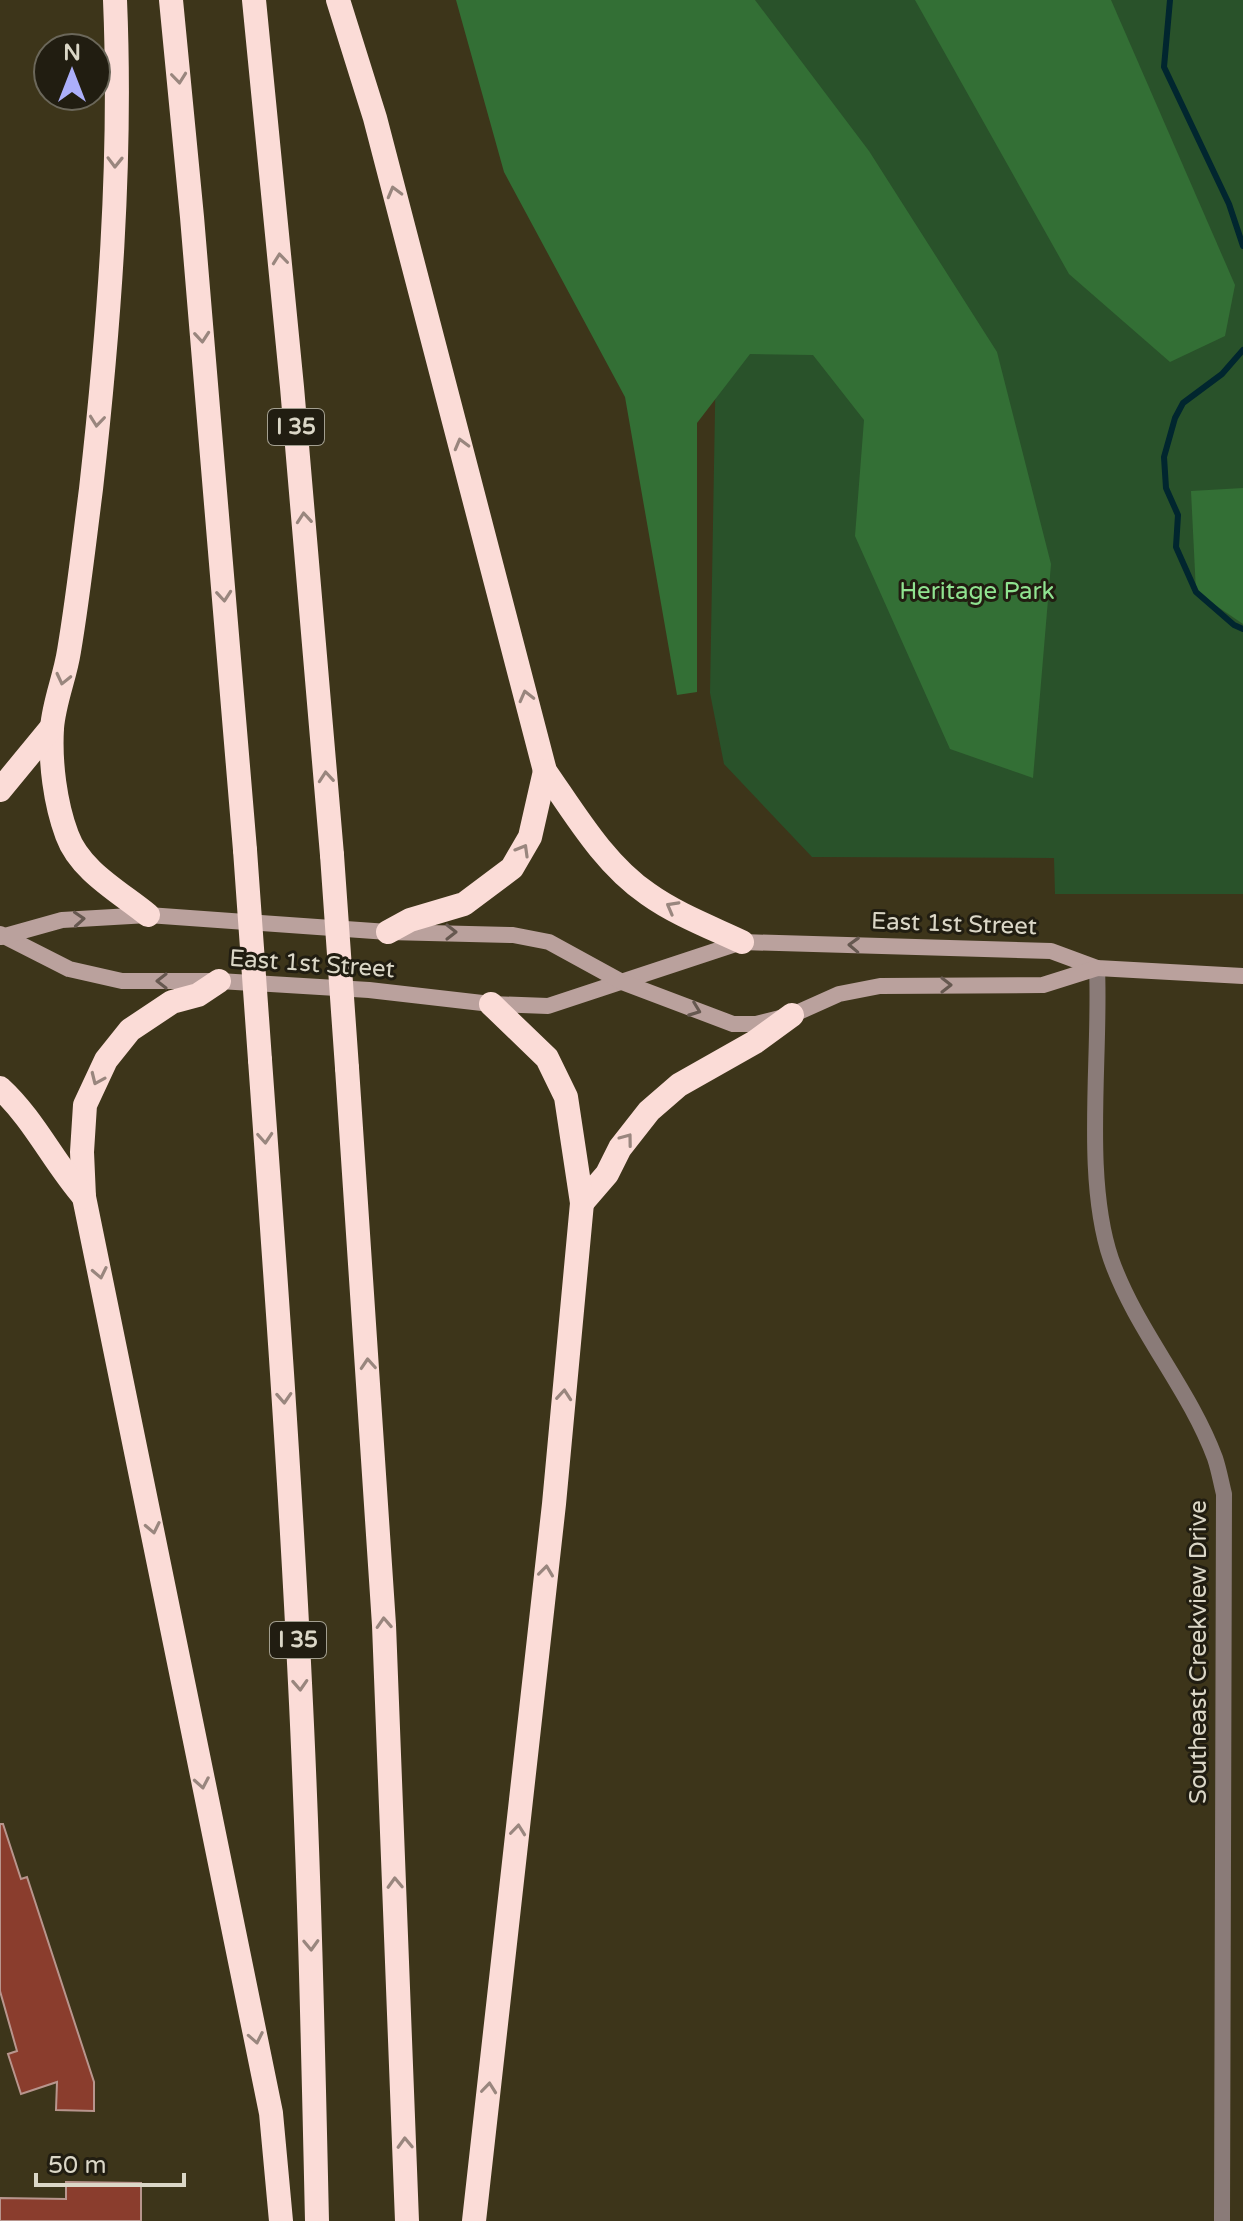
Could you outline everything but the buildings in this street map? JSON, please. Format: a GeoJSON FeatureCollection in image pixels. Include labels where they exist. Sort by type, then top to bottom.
{"type":"FeatureCollection","features":[{"type":"Feature","properties":{"kind":"highway"},"geometry":{"type":"LineString","coordinates":[[115,0],[115,184],[107,319],[91,489],[69,653],[52,727],[55,784],[68,836],[80,858],[100,878],[148,915]]}},
{"type":"Feature","properties":{"kind":"highway","name":"I 35"},"geometry":{"type":"LineString","coordinates":[[171,0],[194,233],[245,850],[282,1373],[300,1681],[312,1974],[317,2221]]}},
{"type":"Feature","properties":{"kind":"highway","name":"I 35"},"geometry":{"type":"LineString","coordinates":[[254,0],[291,372],[347,1068],[384,1625],[407,2221]]}},
{"type":"Feature","properties":{"kind":"highway"},"geometry":{"type":"LineString","coordinates":[[338,0],[375,118],[545,771],[600,848],[647,893],[742,942]]}},
{"type":"Feature","properties":{"kind":"highway"},"geometry":{"type":"LineString","coordinates":[[0,790],[52,727]]}},
{"type":"Feature","properties":{"kind":"highway"},"geometry":{"type":"LineString","coordinates":[[388,932],[410,920],[464,904],[512,868],[530,837],[545,771]]}},
{"type":"Feature","properties":{"kind":"highway"},"geometry":{"type":"LineString","coordinates":[[219,981],[198,995],[172,1002],[130,1030],[106,1060],[85,1105],[82,1152],[84,1197],[268,2097],[281,2221]]}},
{"type":"Feature","properties":{"kind":"highway"},"geometry":{"type":"LineString","coordinates":[[474,2221],[554,1504],[582,1203],[566,1097],[547,1058],[491,1004]]}},
{"type":"Feature","properties":{"kind":"highway"},"geometry":{"type":"LineString","coordinates":[[582,1203],[607,1174],[620,1148],[659,1102],[679,1085],[755,1042],[792,1015]]}},
{"type":"Feature","properties":{"kind":"highway"},"geometry":{"type":"LineString","coordinates":[[0,1088],[17,1104],[65,1175],[84,1197]]}},
{"type":"Feature","properties":{"kind":"main road","name":"East 1st Street"},"geometry":{"type":"LineString","coordinates":[[1,936],[62,920],[148,915],[388,932],[478,932],[549,942],[622,982],[733,1024],[756,1024],[792,1015],[839,994],[880,986],[1043,985],[1097,968]]}},
{"type":"Feature","properties":{"kind":"main road","name":"East 1st Street"},"geometry":{"type":"LineString","coordinates":[[1,936],[69,969],[122,981],[219,981],[548,1006],[742,942],[1051,951],[1097,968],[1243,976]]}},
{"type":"Feature","properties":{"kind":"street","name":"Southeast Creekview Drive"},"geometry":{"type":"LineString","coordinates":[[1097,968],[1097,1129],[1102,1231],[1128,1299],[1193,1411],[1210,1447],[1224,1494],[1222,2221]]}},
{"type":"Feature","properties":{"kind":"green space"},"geometry":{"type":"Polygon","coordinates":[[[456,0],[755,0],[869,151],[997,352],[1051,564],[1033,778],[950,749],[855,536],[864,420],[813,355],[750,354],[697,423],[697,692],[677,695],[625,397],[504,172],[456,0]]]}},
{"type":"Feature","properties":{"kind":"green space","name":"Heritage Park"},"geometry":{"type":"Polygon","coordinates":[[[711,0],[1243,0],[1243,894],[1055,894],[1054,858],[812,857],[724,764],[710,693],[716,353],[711,0]]]}},
{"type":"Feature","properties":{"kind":"green space"},"geometry":{"type":"Polygon","coordinates":[[[915,0],[1111,0],[1235,285],[1225,336],[1170,362],[1069,274],[915,0]]]}},
{"type":"Feature","properties":{"kind":"green space"},"geometry":{"type":"Polygon","coordinates":[[[1243,488],[1243,624],[1196,592],[1191,491],[1243,488]]]}},
{"type":"Feature","properties":{"kind":"waterway"},"geometry":{"type":"LineString","coordinates":[[1170,0],[1164,67],[1229,204],[1243,246]]}},
{"type":"Feature","properties":{"kind":"waterway"},"geometry":{"type":"LineString","coordinates":[[1243,350],[1222,374],[1183,403],[1175,418],[1164,457],[1166,488],[1178,515],[1176,547],[1196,592],[1234,625],[1243,629]]}}]}
